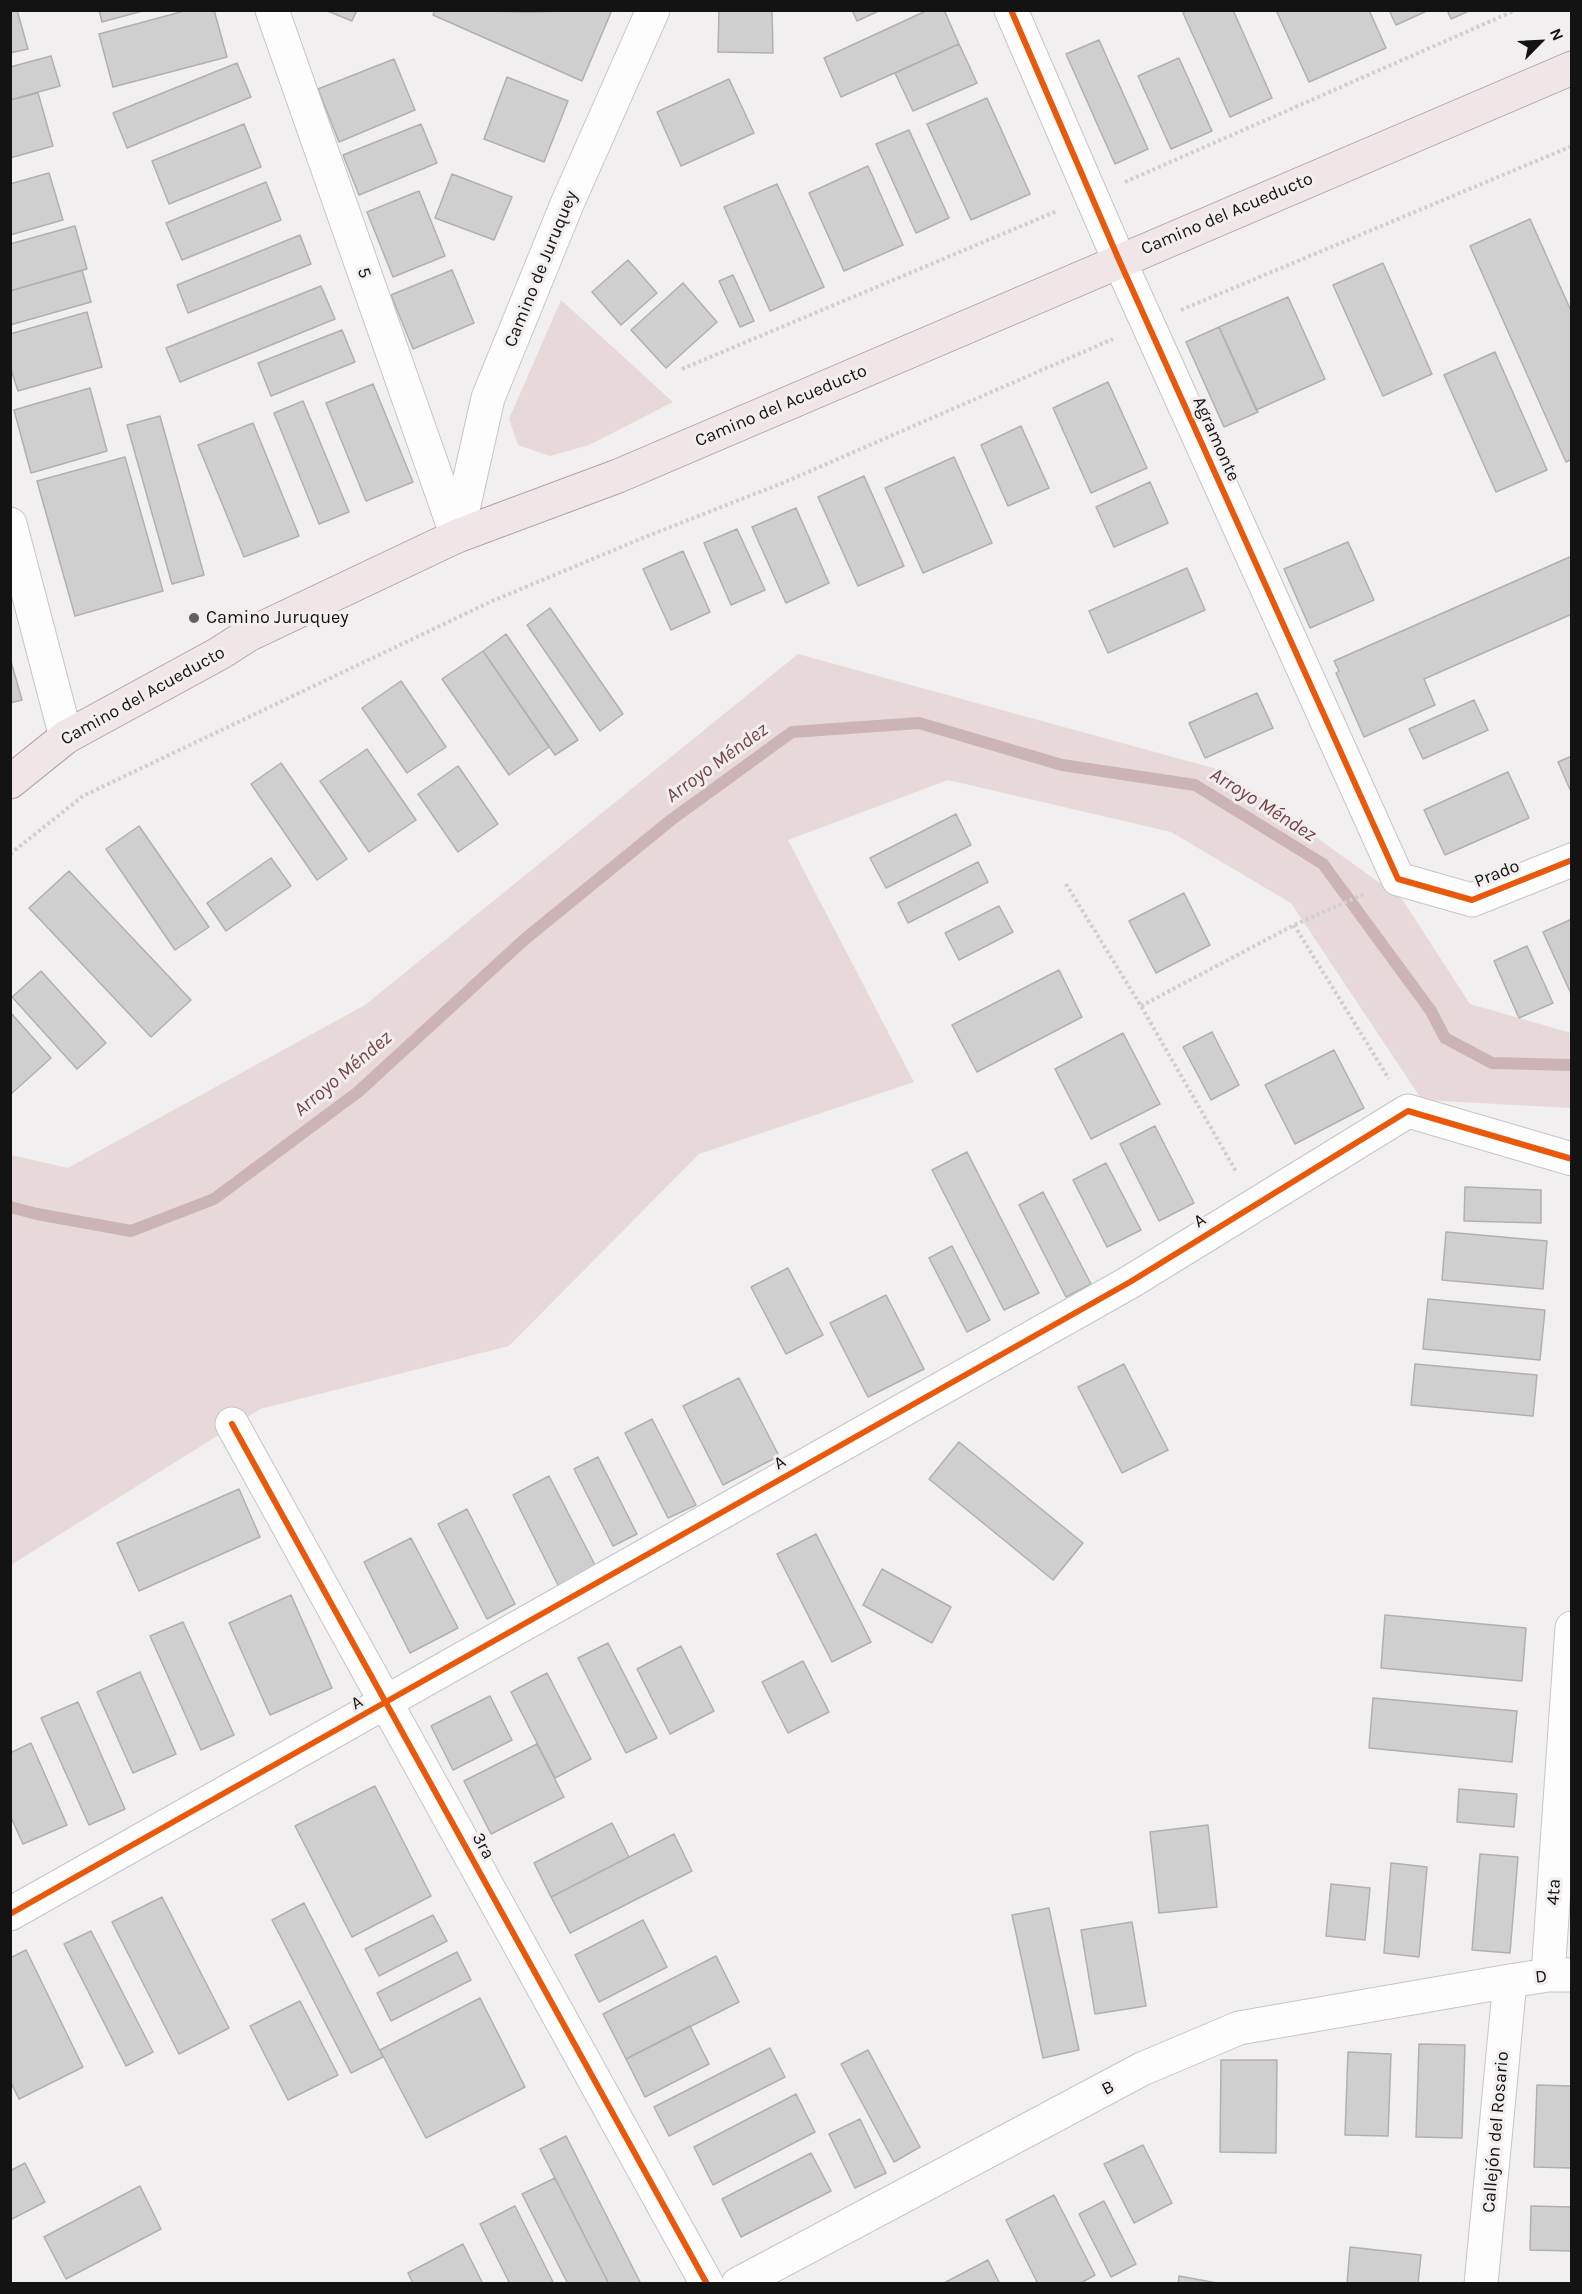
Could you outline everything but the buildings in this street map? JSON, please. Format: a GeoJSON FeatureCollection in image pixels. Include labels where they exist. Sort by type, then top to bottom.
{"type":"FeatureCollection","features":[{"type":"Feature","properties":{"kind":"main road","name":"Camino del Acueducto"},"geometry":{"type":"LineString","coordinates":[[10,782],[66,737],[220,653],[248,635],[457,536],[618,476],[1572,68]]}},
{"type":"Feature","properties":{"kind":"street","name":"5"},"geometry":{"type":"LineString","coordinates":[[272,10],[457,536]]}},
{"type":"Feature","properties":{"kind":"street","name":"Camino de Juruquey"},"geometry":{"type":"LineString","coordinates":[[457,536],[488,398],[567,204],[653,10]]}},
{"type":"Feature","properties":{"kind":"street","name":"Agramonte"},"geometry":{"type":"LineString","coordinates":[[1011,10],[1119,261],[1398,879]]}},
{"type":"Feature","properties":{"kind":"street"},"geometry":{"type":"LineString","coordinates":[[10,524],[66,737]]}},
{"type":"Feature","properties":{"kind":"street","name":"Prado"},"geometry":{"type":"LineString","coordinates":[[1398,879],[1472,900],[1572,860]]}},
{"type":"Feature","properties":{"kind":"street"},"geometry":{"type":"LineString","coordinates":[[1408,1111],[1572,1159]]}},
{"type":"Feature","properties":{"kind":"street","name":"A"},"geometry":{"type":"LineString","coordinates":[[10,1914],[1130,1282],[1408,1111]]}},
{"type":"Feature","properties":{"kind":"street","name":"3ra"},"geometry":{"type":"LineString","coordinates":[[232,1424],[707,2283]]}},
{"type":"Feature","properties":{"kind":"street","name":"4ta"},"geometry":{"type":"LineString","coordinates":[[1560,1976],[1572,1628]]}},
{"type":"Feature","properties":{"kind":"street","name":"D"},"geometry":{"type":"LineString","coordinates":[[1510,1981],[1560,1976]]}},
{"type":"Feature","properties":{"kind":"street","name":"B"},"geometry":{"type":"LineString","coordinates":[[738,2283],[1142,2070],[1239,2028],[1510,1981]]}},
{"type":"Feature","properties":{"kind":"street","name":"Callejón del Rosario"},"geometry":{"type":"LineString","coordinates":[[1482,2283],[1510,1981]]}},
{"type":"Feature","properties":{"kind":"path"},"geometry":{"type":"LineString","coordinates":[[10,854],[83,796],[490,602],[645,537],[785,482],[1148,324],[1572,146]]}},
{"type":"Feature","properties":{"kind":"path"},"geometry":{"type":"LineString","coordinates":[[1141,1006],[1294,925],[1398,879]]}},
{"type":"Feature","properties":{"kind":"path"},"geometry":{"type":"LineString","coordinates":[[1066,884],[1141,1006],[1255,1205]]}},
{"type":"Feature","properties":{"kind":"path"},"geometry":{"type":"LineString","coordinates":[[1294,925],[1408,1111]]}},
{"type":"Feature","properties":{"kind":"shaded area"},"geometry":{"type":"Polygon","coordinates":[[[561,300],[673,402],[589,445],[550,456],[518,445],[509,419],[561,300]]]}},
{"type":"Feature","properties":{"kind":"shaded area"},"geometry":{"type":"Polygon","coordinates":[[[798,654],[1224,771],[1402,899],[1470,1004],[1571,1033],[1571,1108],[1422,1100],[1291,903],[1171,832],[948,780],[788,840],[914,1082],[699,1154],[509,1346],[260,1409],[11,1565],[11,1155],[68,1168],[365,1005],[798,654]]]}},
{"type":"Feature","properties":{"kind":"waterway","name":"Arroyo Méndez"},"geometry":{"type":"LineString","coordinates":[[10,1207],[131,1231],[214,1199],[358,1092],[525,939],[671,820],[792,732],[919,723],[1062,765],[1195,785],[1323,864],[1431,1011],[1445,1038],[1492,1063],[1572,1065]]}},
{"type":"Feature","properties":{"kind":"cycle path"},"geometry":{"type":"LineString","coordinates":[[1011,10],[1119,260],[1398,879],[1472,900],[1572,860]]}},
{"type":"Feature","properties":{"kind":"cycle path"},"geometry":{"type":"LineString","coordinates":[[10,1914],[1130,1282],[1408,1111],[1572,1159]]}},
{"type":"Feature","properties":{"kind":"cycle path"},"geometry":{"type":"LineString","coordinates":[[232,1424],[707,2284]]}},
{"type":"Feature","properties":{"kind":"place","name":"Camino Juruquey"},"geometry":{"type":"Point","coordinates":[194,618]}}]}
